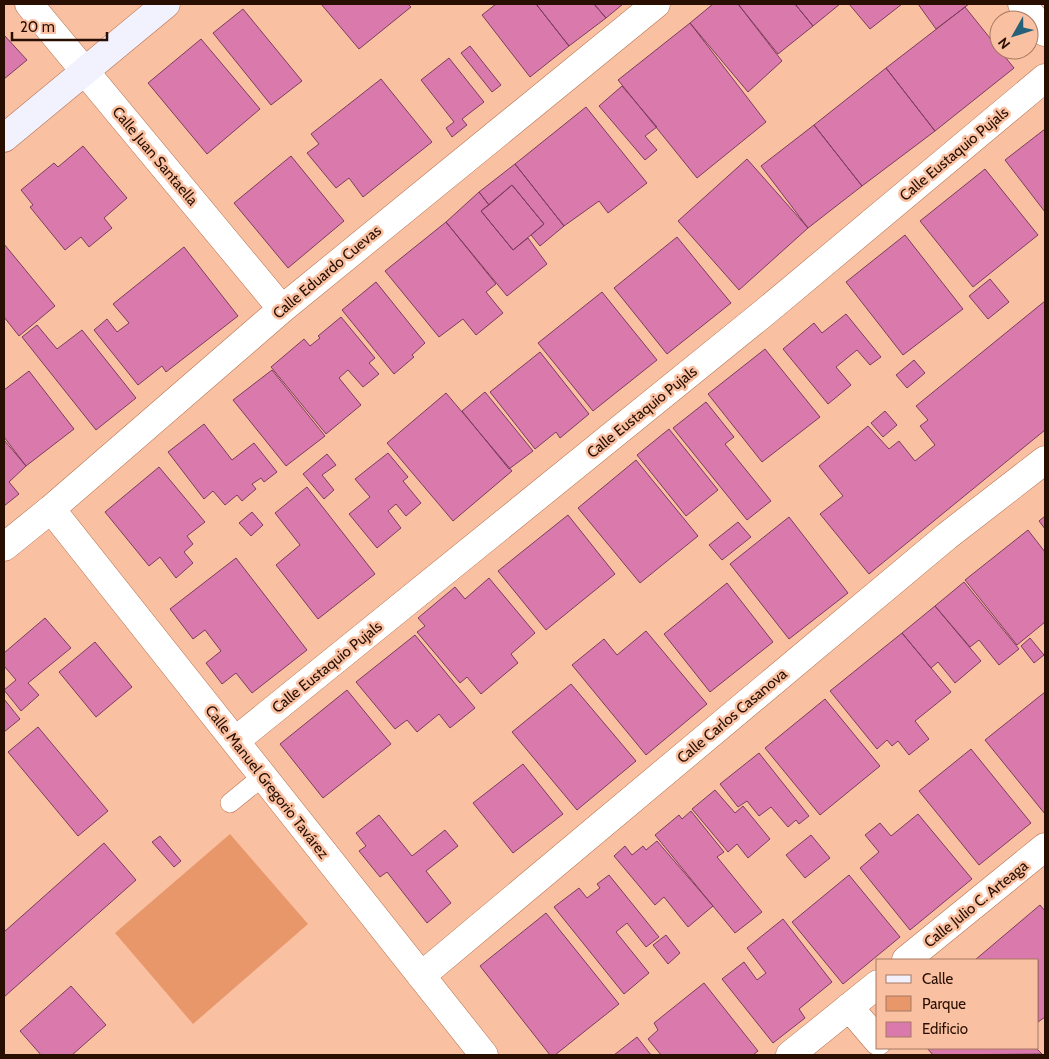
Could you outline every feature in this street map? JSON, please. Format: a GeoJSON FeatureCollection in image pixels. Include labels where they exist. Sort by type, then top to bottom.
{"type":"FeatureCollection","features":[{"type":"Feature","properties":{"kind":"street","name":"Calle Juan Santaella"},"geometry":{"type":"LineString","coordinates":[[29,4],[282,309]]}},
{"type":"Feature","properties":{"kind":"street"},"geometry":{"type":"LineString","coordinates":[[4,138],[166,4]]}},
{"type":"Feature","properties":{"kind":"street","name":"Calle Eduardo Cuevas"},"geometry":{"type":"LineString","coordinates":[[4,547],[51,509],[282,309],[656,4]]}},
{"type":"Feature","properties":{"kind":"street"},"geometry":{"type":"LineString","coordinates":[[1022,4],[1045,32]]}},
{"type":"Feature","properties":{"kind":"street","name":"Calle Eustaquio Pujals"},"geometry":{"type":"LineString","coordinates":[[235,741],[758,318],[1045,78]]}},
{"type":"Feature","properties":{"kind":"street","name":"Calle Carlos Casanova"},"geometry":{"type":"LineString","coordinates":[[421,976],[947,536],[1045,460]]}},
{"type":"Feature","properties":{"kind":"street","name":"Calle Manuel Gregorio Tavárez"},"geometry":{"type":"LineString","coordinates":[[51,509],[484,1055]]}},
{"type":"Feature","properties":{"kind":"street","name":"Calle Julio C. Arteaga"},"geometry":{"type":"LineString","coordinates":[[907,959],[1045,847]]}},
{"type":"Feature","properties":{"kind":"street"},"geometry":{"type":"LineString","coordinates":[[790,1055],[876,986]]}},
{"type":"Feature","properties":{"kind":"street"},"geometry":{"type":"LineString","coordinates":[[849,1007],[876,1039]]}},
{"type":"Feature","properties":{"kind":"lane"},"geometry":{"type":"LineString","coordinates":[[230,803],[262,776]]}},
{"type":"Feature","properties":{"kind":"green space"},"geometry":{"type":"Polygon","coordinates":[[[230,834],[308,924],[193,1024],[115,933],[230,834]]]}},
{"type":"Feature","properties":{"kind":"building"},"geometry":{"type":"Polygon","coordinates":[[[321,4],[408,4],[411,7],[359,49],[321,4]]]}},
{"type":"Feature","properties":{"kind":"building"},"geometry":{"type":"Polygon","coordinates":[[[496,4],[536,4],[569,46],[530,77],[482,15],[496,4]]]}},
{"type":"Feature","properties":{"kind":"building"},"geometry":{"type":"Polygon","coordinates":[[[536,4],[594,4],[606,18],[569,46],[536,4]]]}},
{"type":"Feature","properties":{"kind":"building"},"geometry":{"type":"Polygon","coordinates":[[[594,4],[623,4],[606,18],[594,4]]]}},
{"type":"Feature","properties":{"kind":"building"},"geometry":{"type":"Polygon","coordinates":[[[713,4],[738,4],[782,61],[748,92],[690,23],[713,4]]]}},
{"type":"Feature","properties":{"kind":"building"},"geometry":{"type":"Polygon","coordinates":[[[738,4],[795,4],[813,26],[778,54],[738,4]]]}},
{"type":"Feature","properties":{"kind":"building"},"geometry":{"type":"Polygon","coordinates":[[[795,4],[840,4],[813,26],[795,4]]]}},
{"type":"Feature","properties":{"kind":"building"},"geometry":{"type":"Polygon","coordinates":[[[849,4],[902,4],[870,29],[849,4]]]}},
{"type":"Feature","properties":{"kind":"building"},"geometry":{"type":"Polygon","coordinates":[[[918,4],[969,4],[936,29],[918,4]]]}},
{"type":"Feature","properties":{"kind":"building"},"geometry":{"type":"Polygon","coordinates":[[[965,7],[989,37],[989,60],[1008,60],[1014,68],[935,131],[886,68],[965,7]]]}},
{"type":"Feature","properties":{"kind":"building"},"geometry":{"type":"Polygon","coordinates":[[[243,9],[302,81],[271,105],[213,33],[243,9]]]}},
{"type":"Feature","properties":{"kind":"building"},"geometry":{"type":"Polygon","coordinates":[[[690,23],[766,122],[697,178],[618,80],[690,23]]]}},
{"type":"Feature","properties":{"kind":"building"},"geometry":{"type":"Polygon","coordinates":[[[4,35],[27,60],[4,79],[4,35]]]}},
{"type":"Feature","properties":{"kind":"building"},"geometry":{"type":"Polygon","coordinates":[[[201,39],[260,109],[207,154],[148,83],[201,39]]]}},
{"type":"Feature","properties":{"kind":"building"},"geometry":{"type":"Polygon","coordinates":[[[470,46],[501,85],[492,92],[461,53],[470,46]]]}},
{"type":"Feature","properties":{"kind":"building"},"geometry":{"type":"Polygon","coordinates":[[[449,58],[484,102],[462,119],[467,125],[452,137],[446,128],[454,122],[421,80],[449,58]]]}},
{"type":"Feature","properties":{"kind":"building"},"geometry":{"type":"Polygon","coordinates":[[[886,68],[935,131],[862,186],[814,125],[886,68]]]}},
{"type":"Feature","properties":{"kind":"building"},"geometry":{"type":"Polygon","coordinates":[[[381,79],[432,142],[363,197],[349,178],[336,188],[307,153],[319,144],[311,134],[381,79]]]}},
{"type":"Feature","properties":{"kind":"building"},"geometry":{"type":"Polygon","coordinates":[[[622,86],[657,127],[645,136],[657,150],[645,160],[599,106],[622,86]]]}},
{"type":"Feature","properties":{"kind":"building"},"geometry":{"type":"Polygon","coordinates":[[[586,107],[647,183],[608,213],[599,201],[564,226],[515,164],[586,107]]]}},
{"type":"Feature","properties":{"kind":"building"},"geometry":{"type":"Polygon","coordinates":[[[814,125],[862,186],[808,228],[761,166],[814,125]]]}},
{"type":"Feature","properties":{"kind":"building"},"geometry":{"type":"Polygon","coordinates":[[[1045,129],[1045,212],[1005,160],[1045,129]]]}},
{"type":"Feature","properties":{"kind":"building"},"geometry":{"type":"Polygon","coordinates":[[[83,146],[127,198],[104,218],[112,228],[89,247],[81,237],[65,250],[30,207],[33,205],[21,190],[54,163],[58,167],[83,146]]]}},
{"type":"Feature","properties":{"kind":"building"},"geometry":{"type":"Polygon","coordinates":[[[291,156],[344,221],[288,268],[234,203],[291,156]]]}},
{"type":"Feature","properties":{"kind":"building"},"geometry":{"type":"Polygon","coordinates":[[[747,159],[808,228],[739,290],[678,221],[747,159]]]}},
{"type":"Feature","properties":{"kind":"building"},"geometry":{"type":"Polygon","coordinates":[[[515,164],[564,226],[540,246],[531,235],[544,224],[512,185],[489,205],[479,192],[515,164]]]}},
{"type":"Feature","properties":{"kind":"building"},"geometry":{"type":"Polygon","coordinates":[[[985,169],[1038,235],[973,287],[920,221],[985,169]]]}},
{"type":"Feature","properties":{"kind":"building"},"geometry":{"type":"Polygon","coordinates":[[[512,185],[544,224],[513,250],[481,211],[512,185]]]}},
{"type":"Feature","properties":{"kind":"building"},"geometry":{"type":"Polygon","coordinates":[[[479,192],[489,205],[481,211],[513,250],[528,238],[547,264],[507,296],[446,222],[479,192]]]}},
{"type":"Feature","properties":{"kind":"building"},"geometry":{"type":"Polygon","coordinates":[[[446,222],[496,284],[486,292],[503,313],[476,335],[463,319],[439,337],[385,271],[446,222]]]}},
{"type":"Feature","properties":{"kind":"building"},"geometry":{"type":"Polygon","coordinates":[[[905,235],[963,309],[903,355],[846,282],[905,235]]]}},
{"type":"Feature","properties":{"kind":"building"},"geometry":{"type":"Polygon","coordinates":[[[677,237],[731,303],[667,354],[614,288],[677,237]]]}},
{"type":"Feature","properties":{"kind":"building"},"geometry":{"type":"Polygon","coordinates":[[[4,244],[55,306],[19,336],[4,317],[4,244]]]}},
{"type":"Feature","properties":{"kind":"building"},"geometry":{"type":"Polygon","coordinates":[[[184,247],[238,316],[166,372],[162,366],[138,385],[94,330],[107,319],[117,332],[129,323],[113,304],[184,247]]]}},
{"type":"Feature","properties":{"kind":"building"},"geometry":{"type":"Polygon","coordinates":[[[990,279],[1009,302],[988,319],[969,296],[990,279]]]}},
{"type":"Feature","properties":{"kind":"building"},"geometry":{"type":"Polygon","coordinates":[[[376,282],[425,343],[412,355],[414,357],[394,374],[342,310],[376,282]]]}},
{"type":"Feature","properties":{"kind":"building"},"geometry":{"type":"Polygon","coordinates":[[[602,292],[657,360],[593,411],[538,343],[602,292]]]}},
{"type":"Feature","properties":{"kind":"building"},"geometry":{"type":"Polygon","coordinates":[[[1045,301],[1045,430],[869,574],[820,514],[843,496],[819,466],[868,426],[889,449],[899,441],[915,461],[935,445],[920,426],[928,420],[916,406],[1045,301]]]}},
{"type":"Feature","properties":{"kind":"building"},"geometry":{"type":"Polygon","coordinates":[[[846,314],[881,357],[870,365],[857,350],[836,367],[851,385],[828,404],[783,349],[814,323],[822,333],[846,314]]]}},
{"type":"Feature","properties":{"kind":"building"},"geometry":{"type":"Polygon","coordinates":[[[341,317],[375,358],[369,363],[379,374],[363,387],[348,370],[339,378],[361,405],[326,434],[271,367],[304,339],[310,346],[320,338],[318,336],[341,317]]]}},
{"type":"Feature","properties":{"kind":"building"},"geometry":{"type":"Polygon","coordinates":[[[37,325],[57,349],[82,330],[136,398],[96,430],[22,337],[37,325]]]}},
{"type":"Feature","properties":{"kind":"building"},"geometry":{"type":"Polygon","coordinates":[[[765,349],[820,417],[762,462],[708,394],[765,349]]]}},
{"type":"Feature","properties":{"kind":"building"},"geometry":{"type":"Polygon","coordinates":[[[540,352],[589,414],[560,438],[556,432],[535,449],[490,392],[540,352]]]}},
{"type":"Feature","properties":{"kind":"building"},"geometry":{"type":"Polygon","coordinates":[[[914,360],[925,373],[907,388],[896,375],[914,360]]]}},
{"type":"Feature","properties":{"kind":"building"},"geometry":{"type":"Polygon","coordinates":[[[272,370],[325,436],[286,466],[233,400],[272,370]]]}},
{"type":"Feature","properties":{"kind":"building"},"geometry":{"type":"Polygon","coordinates":[[[29,371],[74,429],[26,466],[4,437],[4,390],[29,371]]]}},
{"type":"Feature","properties":{"kind":"building"},"geometry":{"type":"Polygon","coordinates":[[[485,392],[533,451],[509,469],[462,411],[485,392]]]}},
{"type":"Feature","properties":{"kind":"building"},"geometry":{"type":"Polygon","coordinates":[[[446,393],[512,471],[453,521],[387,443],[446,393]]]}},
{"type":"Feature","properties":{"kind":"building"},"geometry":{"type":"Polygon","coordinates":[[[706,402],[734,437],[725,444],[771,501],[747,520],[673,428],[706,402]]]}},
{"type":"Feature","properties":{"kind":"building"},"geometry":{"type":"Polygon","coordinates":[[[885,411],[897,425],[883,437],[871,423],[885,411]]]}},
{"type":"Feature","properties":{"kind":"building"},"geometry":{"type":"Polygon","coordinates":[[[204,424],[232,460],[254,443],[277,472],[264,482],[261,478],[252,484],[256,489],[242,501],[237,495],[225,505],[213,491],[204,499],[168,452],[204,424]]]}},
{"type":"Feature","properties":{"kind":"building"},"geometry":{"type":"Polygon","coordinates":[[[669,429],[718,490],[686,516],[637,455],[669,429]]]}},
{"type":"Feature","properties":{"kind":"building"},"geometry":{"type":"Polygon","coordinates":[[[4,440],[26,466],[9,482],[19,494],[4,506],[4,440]]]}},
{"type":"Feature","properties":{"kind":"building"},"geometry":{"type":"Polygon","coordinates":[[[388,453],[408,477],[403,481],[421,503],[406,516],[396,504],[388,511],[401,528],[377,548],[349,514],[370,497],[355,479],[388,453]]]}},
{"type":"Feature","properties":{"kind":"building"},"geometry":{"type":"Polygon","coordinates":[[[327,454],[336,465],[322,475],[334,490],[324,499],[303,474],[327,454]]]}},
{"type":"Feature","properties":{"kind":"building"},"geometry":{"type":"Polygon","coordinates":[[[636,460],[698,536],[640,583],[578,508],[636,460]]]}},
{"type":"Feature","properties":{"kind":"building"},"geometry":{"type":"Polygon","coordinates":[[[159,467],[205,522],[187,536],[193,544],[184,552],[193,563],[176,578],[160,557],[149,566],[105,512],[159,467]]]}},
{"type":"Feature","properties":{"kind":"building"},"geometry":{"type":"Polygon","coordinates":[[[307,487],[375,574],[318,619],[276,565],[300,545],[275,513],[307,487]]]}},
{"type":"Feature","properties":{"kind":"building"},"geometry":{"type":"Polygon","coordinates":[[[252,512],[263,525],[251,536],[239,523],[252,512]]]}},
{"type":"Feature","properties":{"kind":"building"},"geometry":{"type":"Polygon","coordinates":[[[568,515],[615,574],[546,630],[498,571],[568,515]]]}},
{"type":"Feature","properties":{"kind":"building"},"geometry":{"type":"Polygon","coordinates":[[[1045,516],[1045,529],[1039,521],[1045,516]]]}},
{"type":"Feature","properties":{"kind":"building"},"geometry":{"type":"Polygon","coordinates":[[[789,517],[848,593],[789,639],[730,564],[789,517]]]}},
{"type":"Feature","properties":{"kind":"building"},"geometry":{"type":"Polygon","coordinates":[[[738,522],[751,537],[722,560],[709,545],[738,522]]]}},
{"type":"Feature","properties":{"kind":"building"},"geometry":{"type":"Polygon","coordinates":[[[1028,530],[1045,552],[1045,622],[1017,645],[965,580],[1028,530]]]}},
{"type":"Feature","properties":{"kind":"building"},"geometry":{"type":"Polygon","coordinates":[[[236,558],[307,650],[252,693],[236,673],[222,684],[206,663],[221,651],[205,630],[193,639],[170,609],[236,558]]]}},
{"type":"Feature","properties":{"kind":"building"},"geometry":{"type":"Polygon","coordinates":[[[489,578],[535,633],[511,654],[518,663],[481,694],[467,677],[460,683],[417,632],[425,626],[418,618],[455,587],[465,599],[489,578]]]}},
{"type":"Feature","properties":{"kind":"building"},"geometry":{"type":"Polygon","coordinates":[[[964,582],[1019,649],[999,665],[979,640],[970,647],[935,606],[964,582]]]}},
{"type":"Feature","properties":{"kind":"building"},"geometry":{"type":"Polygon","coordinates":[[[727,583],[773,642],[710,692],[664,634],[727,583]]]}},
{"type":"Feature","properties":{"kind":"building"},"geometry":{"type":"Polygon","coordinates":[[[935,606],[981,661],[955,683],[938,662],[931,668],[902,633],[935,606]]]}},
{"type":"Feature","properties":{"kind":"building"},"geometry":{"type":"Polygon","coordinates":[[[45,618],[71,648],[28,683],[39,695],[21,711],[4,690],[16,680],[4,666],[4,653],[45,618]]]}},
{"type":"Feature","properties":{"kind":"building"},"geometry":{"type":"Polygon","coordinates":[[[646,631],[707,704],[646,755],[572,665],[604,639],[617,655],[646,631]]]}},
{"type":"Feature","properties":{"kind":"building"},"geometry":{"type":"Polygon","coordinates":[[[902,633],[951,692],[915,721],[929,739],[909,755],[898,741],[892,746],[887,740],[877,749],[830,691],[902,633]]]}},
{"type":"Feature","properties":{"kind":"building"},"geometry":{"type":"Polygon","coordinates":[[[415,635],[475,708],[450,728],[439,714],[417,732],[407,720],[395,729],[356,682],[415,635]]]}},
{"type":"Feature","properties":{"kind":"building"},"geometry":{"type":"Polygon","coordinates":[[[1030,638],[1044,655],[1034,663],[1021,646],[1030,638]]]}},
{"type":"Feature","properties":{"kind":"building"},"geometry":{"type":"Polygon","coordinates":[[[95,642],[132,687],[96,717],[59,672],[95,642]]]}},
{"type":"Feature","properties":{"kind":"building"},"geometry":{"type":"Polygon","coordinates":[[[571,684],[636,761],[577,810],[512,732],[571,684]]]}},
{"type":"Feature","properties":{"kind":"building"},"geometry":{"type":"Polygon","coordinates":[[[347,690],[391,744],[323,798],[280,744],[347,690]]]}},
{"type":"Feature","properties":{"kind":"building"},"geometry":{"type":"Polygon","coordinates":[[[1045,692],[1045,814],[985,740],[1045,692]]]}},
{"type":"Feature","properties":{"kind":"building"},"geometry":{"type":"Polygon","coordinates":[[[4,699],[20,719],[4,732],[4,699]]]}},
{"type":"Feature","properties":{"kind":"building"},"geometry":{"type":"Polygon","coordinates":[[[825,699],[880,766],[820,815],[765,748],[825,699]]]}},
{"type":"Feature","properties":{"kind":"building"},"geometry":{"type":"Polygon","coordinates":[[[38,727],[108,811],[78,836],[8,752],[38,727]]]}},
{"type":"Feature","properties":{"kind":"building"},"geometry":{"type":"Polygon","coordinates":[[[971,749],[1031,823],[979,865],[919,791],[971,749]]]}},
{"type":"Feature","properties":{"kind":"building"},"geometry":{"type":"Polygon","coordinates":[[[759,753],[809,816],[799,824],[796,820],[788,827],[771,807],[759,816],[747,801],[738,807],[720,784],[759,753]]]}},
{"type":"Feature","properties":{"kind":"building"},"geometry":{"type":"Polygon","coordinates":[[[523,764],[563,814],[513,853],[473,803],[523,764]]]}},
{"type":"Feature","properties":{"kind":"building"},"geometry":{"type":"Polygon","coordinates":[[[715,790],[735,813],[743,806],[770,839],[748,858],[737,844],[728,852],[692,809],[715,790]]]}},
{"type":"Feature","properties":{"kind":"building"},"geometry":{"type":"Polygon","coordinates":[[[691,811],[724,852],[717,857],[762,912],[735,933],[655,835],[679,815],[682,819],[691,811]]]}},
{"type":"Feature","properties":{"kind":"building"},"geometry":{"type":"Polygon","coordinates":[[[918,814],[972,879],[910,930],[860,868],[879,852],[865,835],[880,823],[891,836],[918,814]]]}},
{"type":"Feature","properties":{"kind":"building"},"geometry":{"type":"Polygon","coordinates":[[[379,815],[412,856],[445,830],[458,846],[426,871],[451,903],[427,923],[387,872],[380,877],[359,851],[366,846],[356,833],[379,815]]]}},
{"type":"Feature","properties":{"kind":"building"},"geometry":{"type":"Polygon","coordinates":[[[811,835],[830,858],[805,878],[786,855],[811,835]]]}},
{"type":"Feature","properties":{"kind":"building"},"geometry":{"type":"Polygon","coordinates":[[[160,836],[181,861],[174,867],[152,842],[160,836]]]}},
{"type":"Feature","properties":{"kind":"building"},"geometry":{"type":"Polygon","coordinates":[[[657,841],[713,906],[688,927],[664,897],[655,905],[614,856],[625,846],[632,855],[643,846],[646,850],[657,841]]]}},
{"type":"Feature","properties":{"kind":"building"},"geometry":{"type":"Polygon","coordinates":[[[104,843],[136,880],[4,997],[4,932],[104,843]]]}},
{"type":"Feature","properties":{"kind":"building"},"geometry":{"type":"Polygon","coordinates":[[[609,875],[659,937],[646,947],[627,923],[616,932],[649,973],[624,994],[554,907],[579,888],[587,898],[600,888],[597,884],[609,875]]]}},
{"type":"Feature","properties":{"kind":"building"},"geometry":{"type":"Polygon","coordinates":[[[849,875],[900,937],[843,984],[792,922],[849,875]]]}},
{"type":"Feature","properties":{"kind":"building"},"geometry":{"type":"Polygon","coordinates":[[[1040,905],[1045,911],[1045,1017],[1039,1021],[1039,959],[976,959],[1040,905]]]}},
{"type":"Feature","properties":{"kind":"building"},"geometry":{"type":"Polygon","coordinates":[[[546,913],[619,1004],[555,1055],[550,1055],[480,966],[546,913]]]}},
{"type":"Feature","properties":{"kind":"building"},"geometry":{"type":"Polygon","coordinates":[[[783,919],[832,982],[799,1009],[805,1018],[773,1043],[722,979],[744,962],[757,980],[766,973],[747,948],[783,919]]]}},
{"type":"Feature","properties":{"kind":"building"},"geometry":{"type":"Polygon","coordinates":[[[666,935],[680,953],[668,964],[653,945],[666,935]]]}},
{"type":"Feature","properties":{"kind":"building"},"geometry":{"type":"Polygon","coordinates":[[[704,983],[758,1051],[753,1055],[661,1055],[648,1039],[658,1030],[654,1023],[704,983]]]}},
{"type":"Feature","properties":{"kind":"building"},"geometry":{"type":"Polygon","coordinates":[[[71,986],[106,1025],[72,1055],[41,1055],[20,1031],[71,986]]]}},
{"type":"Feature","properties":{"kind":"building"},"geometry":{"type":"Polygon","coordinates":[[[637,1037],[651,1055],[614,1055],[637,1037]]]}},
{"type":"Feature","properties":{"kind":"building"},"geometry":{"type":"Polygon","coordinates":[[[928,1049],[1037,1049],[1042,1054],[933,1055],[928,1049]]]}}]}
